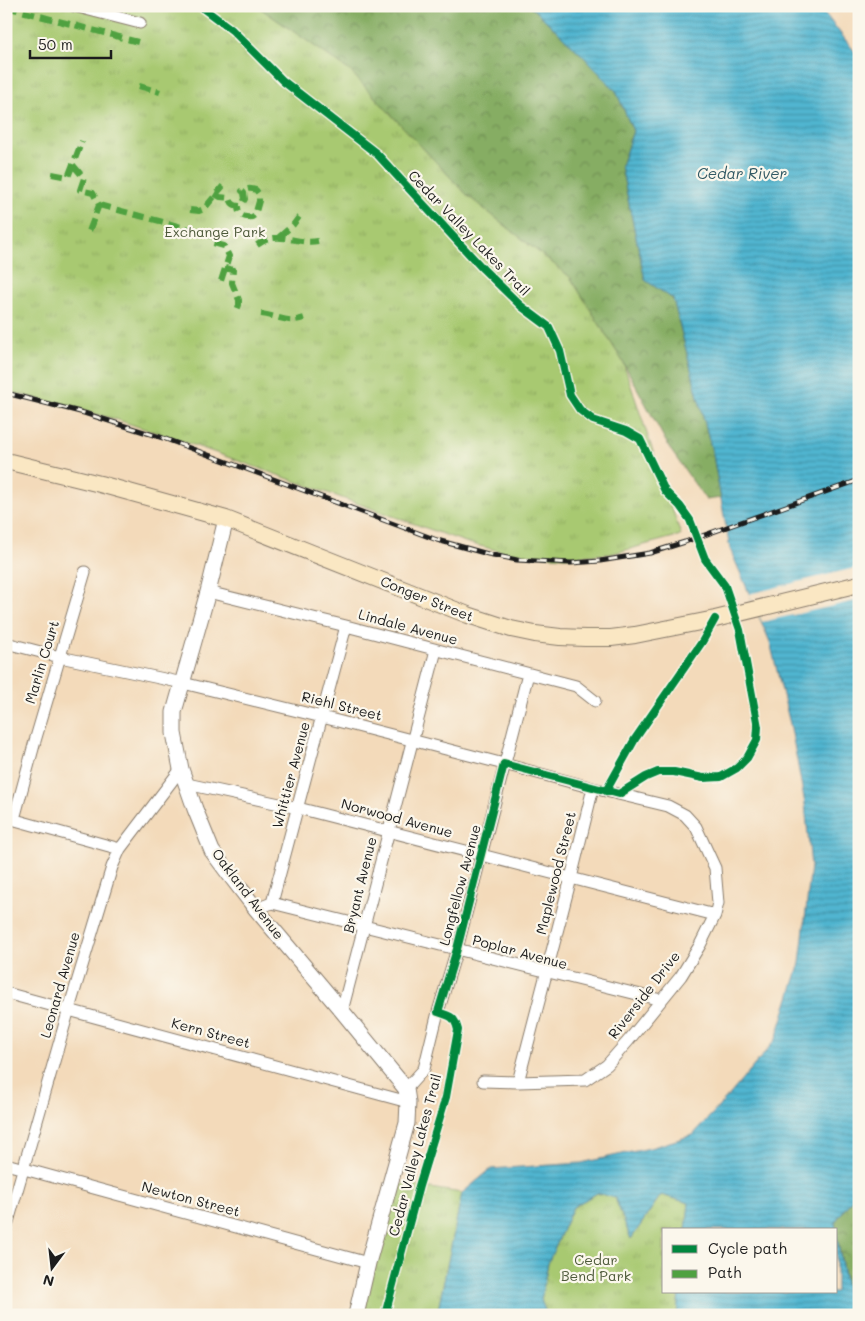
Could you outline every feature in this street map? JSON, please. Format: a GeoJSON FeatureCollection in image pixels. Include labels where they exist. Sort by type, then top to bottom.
{"type":"FeatureCollection","features":[{"type":"Feature","properties":{"kind":"main road","name":"Conger Street"},"geometry":{"type":"LineString","coordinates":[[6,460],[226,519],[486,622],[519,631],[560,637],[610,638],[636,635],[722,617],[859,584]]}},
{"type":"Feature","properties":{"kind":"street"},"geometry":{"type":"LineString","coordinates":[[74,6],[140,23]]}},
{"type":"Feature","properties":{"kind":"street","name":"Oakland Avenue"},"geometry":{"type":"LineString","coordinates":[[226,519],[208,592],[174,712],[174,733],[181,769],[212,851],[256,909],[342,1011],[407,1095]]}},
{"type":"Feature","properties":{"kind":"street","name":"Marlin Court"},"geometry":{"type":"LineString","coordinates":[[10,818],[85,572]]}},
{"type":"Feature","properties":{"kind":"street","name":"Lindale Avenue"},"geometry":{"type":"LineString","coordinates":[[208,592],[576,686],[595,701]]}},
{"type":"Feature","properties":{"kind":"street","name":"Whittier Avenue"},"geometry":{"type":"LineString","coordinates":[[272,903],[346,626]]}},
{"type":"Feature","properties":{"kind":"street","name":"Riehl Street"},"geometry":{"type":"LineString","coordinates":[[6,643],[60,657],[183,682],[668,806]]}},
{"type":"Feature","properties":{"kind":"street","name":"Bryant Avenue"},"geometry":{"type":"LineString","coordinates":[[342,1011],[436,650]]}},
{"type":"Feature","properties":{"kind":"street","name":"Longfellow Avenue"},"geometry":{"type":"LineString","coordinates":[[407,1095],[424,1069],[528,674]]}},
{"type":"Feature","properties":{"kind":"street","name":"Leonard Avenue"},"geometry":{"type":"LineString","coordinates":[[6,1229],[105,885],[120,849],[181,769]]}},
{"type":"Feature","properties":{"kind":"street","name":"Norwood Avenue"},"geometry":{"type":"LineString","coordinates":[[187,784],[298,808],[715,915]]}},
{"type":"Feature","properties":{"kind":"street","name":"Maplewood Street"},"geometry":{"type":"LineString","coordinates":[[518,1082],[593,788]]}},
{"type":"Feature","properties":{"kind":"street","name":"Riverside Drive"},"geometry":{"type":"LineString","coordinates":[[483,1080],[518,1082],[585,1080],[607,1065],[681,976],[700,945],[715,915],[718,903],[715,868],[696,827],[685,815],[668,806]]}},
{"type":"Feature","properties":{"kind":"street"},"geometry":{"type":"LineString","coordinates":[[10,818],[120,849]]}},
{"type":"Feature","properties":{"kind":"street"},"geometry":{"type":"LineString","coordinates":[[256,909],[272,903]]}},
{"type":"Feature","properties":{"kind":"street","name":"Poplar Avenue"},"geometry":{"type":"LineString","coordinates":[[272,903],[661,1000]]}},
{"type":"Feature","properties":{"kind":"street","name":"Kern Street"},"geometry":{"type":"LineString","coordinates":[[6,993],[407,1095]]}},
{"type":"Feature","properties":{"kind":"street"},"geometry":{"type":"LineString","coordinates":[[356,1315],[368,1263],[407,1123],[407,1095]]}},
{"type":"Feature","properties":{"kind":"street","name":"Newton Street"},"geometry":{"type":"LineString","coordinates":[[6,1164],[368,1263]]}},
{"type":"Feature","properties":{"kind":"green space","name":"Exchange Park"},"geometry":{"type":"Polygon","coordinates":[[[6,6],[257,6],[350,71],[468,196],[570,277],[623,362],[681,535],[611,554],[564,557],[508,553],[468,543],[118,420],[6,391],[6,6]]]}},
{"type":"Feature","properties":{"kind":"green space"},"geometry":{"type":"Polygon","coordinates":[[[257,6],[529,6],[583,56],[616,91],[633,131],[621,166],[645,280],[673,299],[713,455],[721,498],[706,500],[670,449],[623,362],[570,277],[468,196],[350,71],[257,6]]]}},
{"type":"Feature","properties":{"kind":"green space"},"geometry":{"type":"Polygon","coordinates":[[[391,1182],[462,1193],[437,1315],[356,1315],[391,1182]]]}},
{"type":"Feature","properties":{"kind":"green space","name":"Cedar Bend Park"},"geometry":{"type":"Polygon","coordinates":[[[597,1193],[615,1198],[631,1239],[661,1195],[689,1203],[686,1228],[662,1228],[662,1294],[679,1294],[677,1315],[547,1315],[541,1300],[548,1263],[573,1207],[597,1193]]]}},
{"type":"Feature","properties":{"kind":"green space"},"geometry":{"type":"Polygon","coordinates":[[[859,1193],[859,1310],[848,1300],[838,1240],[838,1228],[836,1228],[835,1222],[855,1195],[859,1193]]]}},
{"type":"Feature","properties":{"kind":"water","name":"Cedar River"},"geometry":{"type":"Polygon","coordinates":[[[529,6],[819,6],[859,57],[859,1193],[855,1195],[835,1222],[836,1228],[686,1228],[689,1203],[661,1195],[631,1239],[615,1198],[597,1193],[573,1207],[548,1263],[541,1300],[547,1315],[437,1315],[462,1193],[491,1169],[581,1163],[650,1148],[693,1135],[732,1092],[776,1039],[800,963],[811,866],[805,804],[791,728],[770,642],[730,549],[713,455],[673,299],[645,280],[621,166],[633,131],[616,91],[529,6]]]}},
{"type":"Feature","properties":{"kind":"water"},"geometry":{"type":"Polygon","coordinates":[[[838,1242],[848,1300],[859,1310],[859,1315],[677,1315],[679,1294],[838,1294],[838,1242]]]}},
{"type":"Feature","properties":{"kind":"pier"},"geometry":{"type":"Polygon","coordinates":[[[859,567],[859,600],[762,622],[749,594],[859,567]]]}},
{"type":"Feature","properties":{"kind":"railway"},"geometry":{"type":"LineString","coordinates":[[6,393],[84,413],[163,438],[437,540],[517,560],[571,563],[600,561],[650,553],[859,480]]}},
{"type":"Feature","properties":{"kind":"marked path"},"geometry":{"type":"LineString","coordinates":[[6,7],[138,42]]}},
{"type":"Feature","properties":{"kind":"marked path"},"geometry":{"type":"LineString","coordinates":[[139,86],[160,92]]}},
{"type":"Feature","properties":{"kind":"marked path"},"geometry":{"type":"LineString","coordinates":[[52,174],[68,177],[82,141]]}},
{"type":"Feature","properties":{"kind":"marked path"},"geometry":{"type":"LineString","coordinates":[[73,165],[84,178],[80,190],[93,193],[99,205],[88,234]]}},
{"type":"Feature","properties":{"kind":"marked path"},"geometry":{"type":"LineString","coordinates":[[190,210],[199,211],[204,209],[223,186]]}},
{"type":"Feature","properties":{"kind":"marked path"},"geometry":{"type":"LineString","coordinates":[[215,194],[220,197],[230,198],[231,202],[237,206],[241,206],[245,199],[242,191],[253,189],[259,194],[255,215],[252,217],[242,215],[239,212],[238,206]]}},
{"type":"Feature","properties":{"kind":"marked path"},"geometry":{"type":"LineString","coordinates":[[99,205],[214,237],[213,243],[224,246],[229,256],[220,284]]}},
{"type":"Feature","properties":{"kind":"marked path"},"geometry":{"type":"LineString","coordinates":[[279,237],[299,217]]}},
{"type":"Feature","properties":{"kind":"marked path"},"geometry":{"type":"LineString","coordinates":[[257,245],[272,238],[310,242],[318,241]]}},
{"type":"Feature","properties":{"kind":"marked path"},"geometry":{"type":"LineString","coordinates":[[225,268],[233,270],[232,283],[239,300],[236,312]]}},
{"type":"Feature","properties":{"kind":"marked path"},"geometry":{"type":"LineString","coordinates":[[261,314],[287,320],[304,318]]}},
{"type":"Feature","properties":{"kind":"cycle path","name":"Cedar Valley Lakes Trail"},"geometry":{"type":"LineString","coordinates":[[200,6],[232,30],[283,81],[377,154],[483,269],[521,306],[549,327],[560,351],[570,395],[580,410],[593,420],[626,431],[640,439],[665,491],[680,506],[690,520],[705,559],[725,586],[740,630],[758,727],[757,740],[747,758],[737,768],[721,777],[703,778],[674,772],[658,772],[646,777],[619,794],[504,764],[457,949],[438,1012],[452,1018],[458,1030],[446,1097],[419,1186],[385,1315]]}},
{"type":"Feature","properties":{"kind":"cycle path"},"geometry":{"type":"LineString","coordinates":[[606,791],[635,739],[702,642],[715,619]]}}]}
